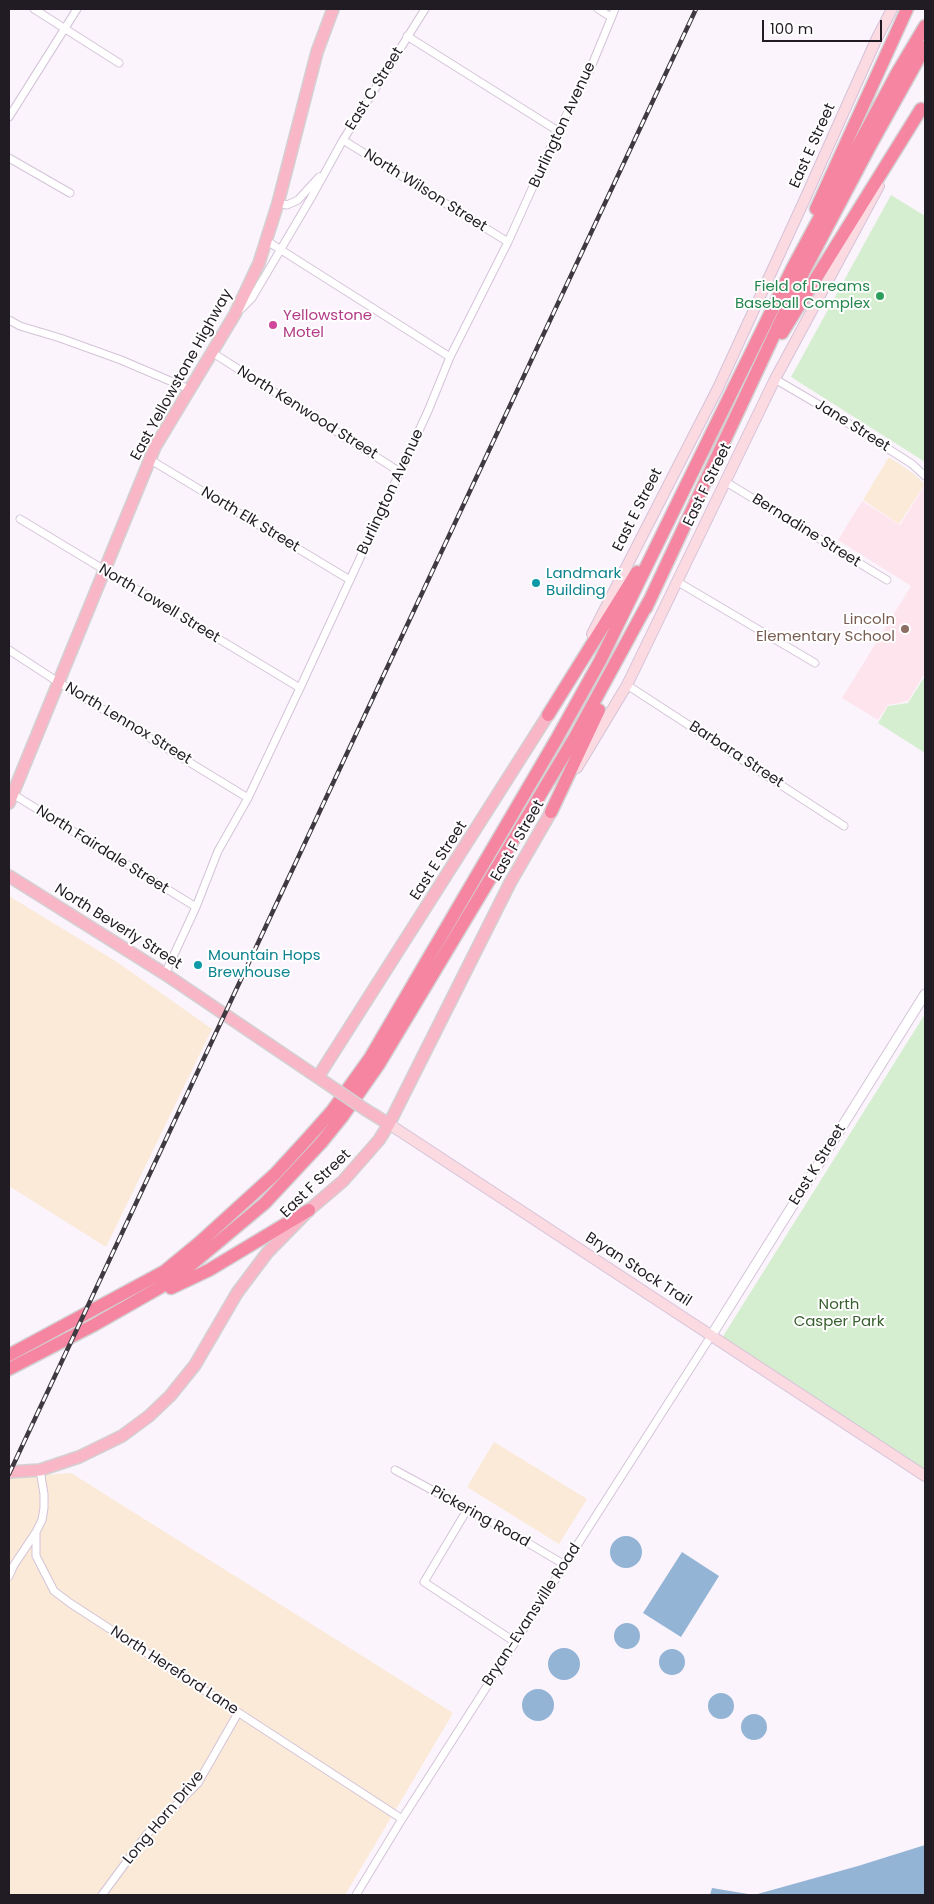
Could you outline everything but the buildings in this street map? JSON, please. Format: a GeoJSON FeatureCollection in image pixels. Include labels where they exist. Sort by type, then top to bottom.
{"type":"FeatureCollection","features":[{"type":"Feature","properties":{"kind":"highway"},"geometry":{"type":"LineString","coordinates":[[793,267],[804,234],[907,9]]}},
{"type":"Feature","properties":{"kind":"highway"},"geometry":{"type":"LineString","coordinates":[[9,1355],[165,1271],[275,1174],[332,1111],[370,1058],[556,740],[600,661],[793,267],[897,73],[925,26]]}},
{"type":"Feature","properties":{"kind":"highway"},"geometry":{"type":"LineString","coordinates":[[551,812],[719,455],[742,400],[832,216],[925,47]]}},
{"type":"Feature","properties":{"kind":"highway"},"geometry":{"type":"LineString","coordinates":[[742,400],[924,108]]}},
{"type":"Feature","properties":{"kind":"highway"},"geometry":{"type":"LineString","coordinates":[[548,715],[639,568],[661,537]]}},
{"type":"Feature","properties":{"kind":"highway"},"geometry":{"type":"LineString","coordinates":[[94,1325],[173,1280],[243,1222],[288,1180],[342,1116],[379,1064],[570,745],[649,601]]}},
{"type":"Feature","properties":{"kind":"highway"},"geometry":{"type":"LineString","coordinates":[[9,1369],[94,1325],[209,1270],[309,1210]]}},
{"type":"Feature","properties":{"kind":"main road","name":"East Yellowstone Highway"},"geometry":{"type":"LineString","coordinates":[[10,796],[149,459],[161,435],[213,353],[235,314],[267,241],[317,52],[333,9]]}},
{"type":"Feature","properties":{"kind":"main road","name":"East E Street"},"geometry":{"type":"LineString","coordinates":[[318,1077],[548,715],[583,652],[718,388],[877,38],[892,9]]}},
{"type":"Feature","properties":{"kind":"main road","name":"East F Street"},"geometry":{"type":"LineString","coordinates":[[9,1472],[40,1470],[79,1457],[122,1436],[149,1416],[170,1396],[195,1365],[237,1293],[267,1253],[309,1210],[354,1169],[379,1140],[389,1124],[510,883],[627,685],[775,379],[924,108]]}},
{"type":"Feature","properties":{"kind":"main road","name":"North Beverly Street"},"geometry":{"type":"LineString","coordinates":[[9,876],[165,974],[335,1089]]}},
{"type":"Feature","properties":{"kind":"main road","name":"Bryan Stock Trail"},"geometry":{"type":"LineString","coordinates":[[335,1089],[925,1476]]}},
{"type":"Feature","properties":{"kind":"street"},"geometry":{"type":"LineString","coordinates":[[34,9],[119,63]]}},
{"type":"Feature","properties":{"kind":"street"},"geometry":{"type":"LineString","coordinates":[[9,116],[76,9]]}},
{"type":"Feature","properties":{"kind":"street","name":"East C Street"},"geometry":{"type":"LineString","coordinates":[[235,314],[252,298],[343,140],[425,9]]}},
{"type":"Feature","properties":{"kind":"street"},"geometry":{"type":"LineString","coordinates":[[598,9],[611,17]]}},
{"type":"Feature","properties":{"kind":"street","name":"Burlington Avenue"},"geometry":{"type":"LineString","coordinates":[[165,974],[196,907],[218,851],[248,798],[300,688],[400,472],[450,357],[508,242],[558,130],[589,72],[615,9]]}},
{"type":"Feature","properties":{"kind":"street"},"geometry":{"type":"LineString","coordinates":[[408,36],[558,130]]}},
{"type":"Feature","properties":{"kind":"street","name":"North Wilson Street"},"geometry":{"type":"LineString","coordinates":[[343,140],[508,242]]}},
{"type":"Feature","properties":{"kind":"street"},"geometry":{"type":"LineString","coordinates":[[9,158],[70,193]]}},
{"type":"Feature","properties":{"kind":"street","name":"East C Street"},"geometry":{"type":"LineString","coordinates":[[278,203],[288,205],[298,200],[326,169]]}},
{"type":"Feature","properties":{"kind":"street"},"geometry":{"type":"LineString","coordinates":[[267,241],[450,357]]}},
{"type":"Feature","properties":{"kind":"street"},"geometry":{"type":"LineString","coordinates":[[9,320],[20,326],[121,360],[190,389]]}},
{"type":"Feature","properties":{"kind":"street","name":"North Kenwood Street"},"geometry":{"type":"LineString","coordinates":[[213,353],[400,472]]}},
{"type":"Feature","properties":{"kind":"street","name":"Jane Street"},"geometry":{"type":"LineString","coordinates":[[775,379],[904,459],[925,476]]}},
{"type":"Feature","properties":{"kind":"street","name":"North Elk Street"},"geometry":{"type":"LineString","coordinates":[[149,459],[350,580]]}},
{"type":"Feature","properties":{"kind":"street","name":"Bernadine Street"},"geometry":{"type":"LineString","coordinates":[[726,482],[886,580]]}},
{"type":"Feature","properties":{"kind":"street","name":"North Lowell Street"},"geometry":{"type":"LineString","coordinates":[[20,519],[300,688]]}},
{"type":"Feature","properties":{"kind":"street"},"geometry":{"type":"LineString","coordinates":[[678,582],[815,664]]}},
{"type":"Feature","properties":{"kind":"street","name":"North Lennox Street"},"geometry":{"type":"LineString","coordinates":[[9,650],[248,798]]}},
{"type":"Feature","properties":{"kind":"street","name":"Barbara Street"},"geometry":{"type":"LineString","coordinates":[[627,685],[844,826]]}},
{"type":"Feature","properties":{"kind":"street","name":"North Fairdale Street"},"geometry":{"type":"LineString","coordinates":[[10,796],[196,907]]}},
{"type":"Feature","properties":{"kind":"street","name":"East K Street"},"geometry":{"type":"LineString","coordinates":[[711,1336],[925,994]]}},
{"type":"Feature","properties":{"kind":"street","name":"Bryan-Evansville Road"},"geometry":{"type":"LineString","coordinates":[[356,1895],[402,1819],[711,1336]]}},
{"type":"Feature","properties":{"kind":"street","name":"North Hereford Lane"},"geometry":{"type":"LineString","coordinates":[[40,1470],[44,1508],[42,1520],[36,1532],[36,1556],[54,1591],[402,1819]]}},
{"type":"Feature","properties":{"kind":"street","name":"Pickering Road"},"geometry":{"type":"LineString","coordinates":[[395,1470],[506,1530],[565,1565]]}},
{"type":"Feature","properties":{"kind":"street"},"geometry":{"type":"LineString","coordinates":[[467,1510],[424,1582],[516,1642]]}},
{"type":"Feature","properties":{"kind":"street"},"geometry":{"type":"LineString","coordinates":[[9,1576],[36,1532]]}},
{"type":"Feature","properties":{"kind":"street","name":"Long Horn Drive"},"geometry":{"type":"LineString","coordinates":[[102,1895],[147,1834],[198,1783],[238,1713]]}},
{"type":"Feature","properties":{"kind":"shaded area"},"geometry":{"type":"Polygon","coordinates":[[[889,457],[925,484],[899,524],[863,500],[889,457]]]}},
{"type":"Feature","properties":{"kind":"shaded area","name":"Lincoln Elementary School"},"geometry":{"type":"Polygon","coordinates":[[[925,485],[925,673],[908,701],[888,705],[878,720],[842,698],[911,586],[838,540],[862,501],[900,525],[925,485]]]}},
{"type":"Feature","properties":{"kind":"shaded area"},"geometry":{"type":"Polygon","coordinates":[[[9,896],[117,962],[212,1029],[106,1247],[9,1186],[9,896]]]}},
{"type":"Feature","properties":{"kind":"shaded area"},"geometry":{"type":"Polygon","coordinates":[[[494,1442],[587,1499],[559,1544],[467,1487],[494,1442]]]}},
{"type":"Feature","properties":{"kind":"shaded area"},"geometry":{"type":"Polygon","coordinates":[[[71,1473],[453,1713],[345,1895],[9,1895],[9,1478],[71,1473]]]}},
{"type":"Feature","properties":{"kind":"green space","name":"Field of Dreams Baseball Complex"},"geometry":{"type":"Polygon","coordinates":[[[891,195],[925,216],[925,462],[791,377],[891,195]]]}},
{"type":"Feature","properties":{"kind":"green space"},"geometry":{"type":"Polygon","coordinates":[[[925,676],[925,753],[878,723],[888,706],[908,703],[925,676]]]}},
{"type":"Feature","properties":{"kind":"green space","name":"North Casper Park"},"geometry":{"type":"Polygon","coordinates":[[[925,1014],[925,1470],[720,1341],[925,1014]]]}},
{"type":"Feature","properties":{"kind":"water"},"geometry":{"type":"Polygon","coordinates":[[[626,1536],[632,1537],[637,1541],[641,1546],[641,1558],[637,1563],[632,1567],[626,1568],[620,1567],[615,1563],[611,1558],[610,1552],[611,1546],[615,1541],[620,1537],[626,1536]]]}},
{"type":"Feature","properties":{"kind":"water"},"geometry":{"type":"Polygon","coordinates":[[[682,1552],[719,1576],[681,1637],[643,1613],[682,1552]]]}},
{"type":"Feature","properties":{"kind":"water"},"geometry":{"type":"Polygon","coordinates":[[[627,1623],[636,1627],[640,1636],[636,1645],[627,1649],[618,1645],[614,1636],[618,1627],[627,1623]]]}},
{"type":"Feature","properties":{"kind":"water"},"geometry":{"type":"Polygon","coordinates":[[[564,1648],[570,1649],[575,1653],[579,1658],[579,1670],[575,1675],[570,1679],[564,1680],[558,1679],[553,1675],[549,1670],[548,1664],[549,1658],[553,1653],[558,1649],[564,1648]]]}},
{"type":"Feature","properties":{"kind":"water"},"geometry":{"type":"Polygon","coordinates":[[[672,1649],[681,1653],[685,1662],[681,1671],[672,1675],[663,1671],[659,1662],[663,1653],[672,1649]]]}},
{"type":"Feature","properties":{"kind":"water"},"geometry":{"type":"Polygon","coordinates":[[[538,1689],[544,1690],[549,1694],[553,1699],[553,1711],[549,1716],[544,1720],[538,1721],[532,1720],[527,1716],[523,1711],[522,1705],[523,1699],[527,1694],[532,1690],[538,1689]]]}},
{"type":"Feature","properties":{"kind":"water"},"geometry":{"type":"Polygon","coordinates":[[[721,1693],[730,1697],[734,1706],[730,1715],[721,1719],[712,1715],[708,1706],[712,1697],[721,1693]]]}},
{"type":"Feature","properties":{"kind":"water"},"geometry":{"type":"Polygon","coordinates":[[[754,1714],[763,1718],[767,1727],[763,1736],[754,1740],[745,1736],[741,1727],[745,1718],[754,1714]]]}},
{"type":"Feature","properties":{"kind":"water"},"geometry":{"type":"Polygon","coordinates":[[[925,1845],[925,1895],[754,1895],[858,1866],[925,1845]]]}},
{"type":"Feature","properties":{"kind":"water"},"geometry":{"type":"Polygon","coordinates":[[[712,1888],[754,1895],[710,1895],[712,1888]]]}},
{"type":"Feature","properties":{"kind":"railway"},"geometry":{"type":"LineString","coordinates":[[9,1474],[696,9]]}},
{"type":"Feature","properties":{"kind":"place","name":"Field of Dreams Baseball Complex"},"geometry":{"type":"Point","coordinates":[880,296]}},
{"type":"Feature","properties":{"kind":"place","name":"Yellowstone Motel"},"geometry":{"type":"Point","coordinates":[273,325]}},
{"type":"Feature","properties":{"kind":"place","name":"Landmark Building"},"geometry":{"type":"Point","coordinates":[536,583]}},
{"type":"Feature","properties":{"kind":"place","name":"Lincoln Elementary School"},"geometry":{"type":"Point","coordinates":[905,629]}},
{"type":"Feature","properties":{"kind":"place","name":"Mountain Hops Brewhouse"},"geometry":{"type":"Point","coordinates":[198,965]}}]}
